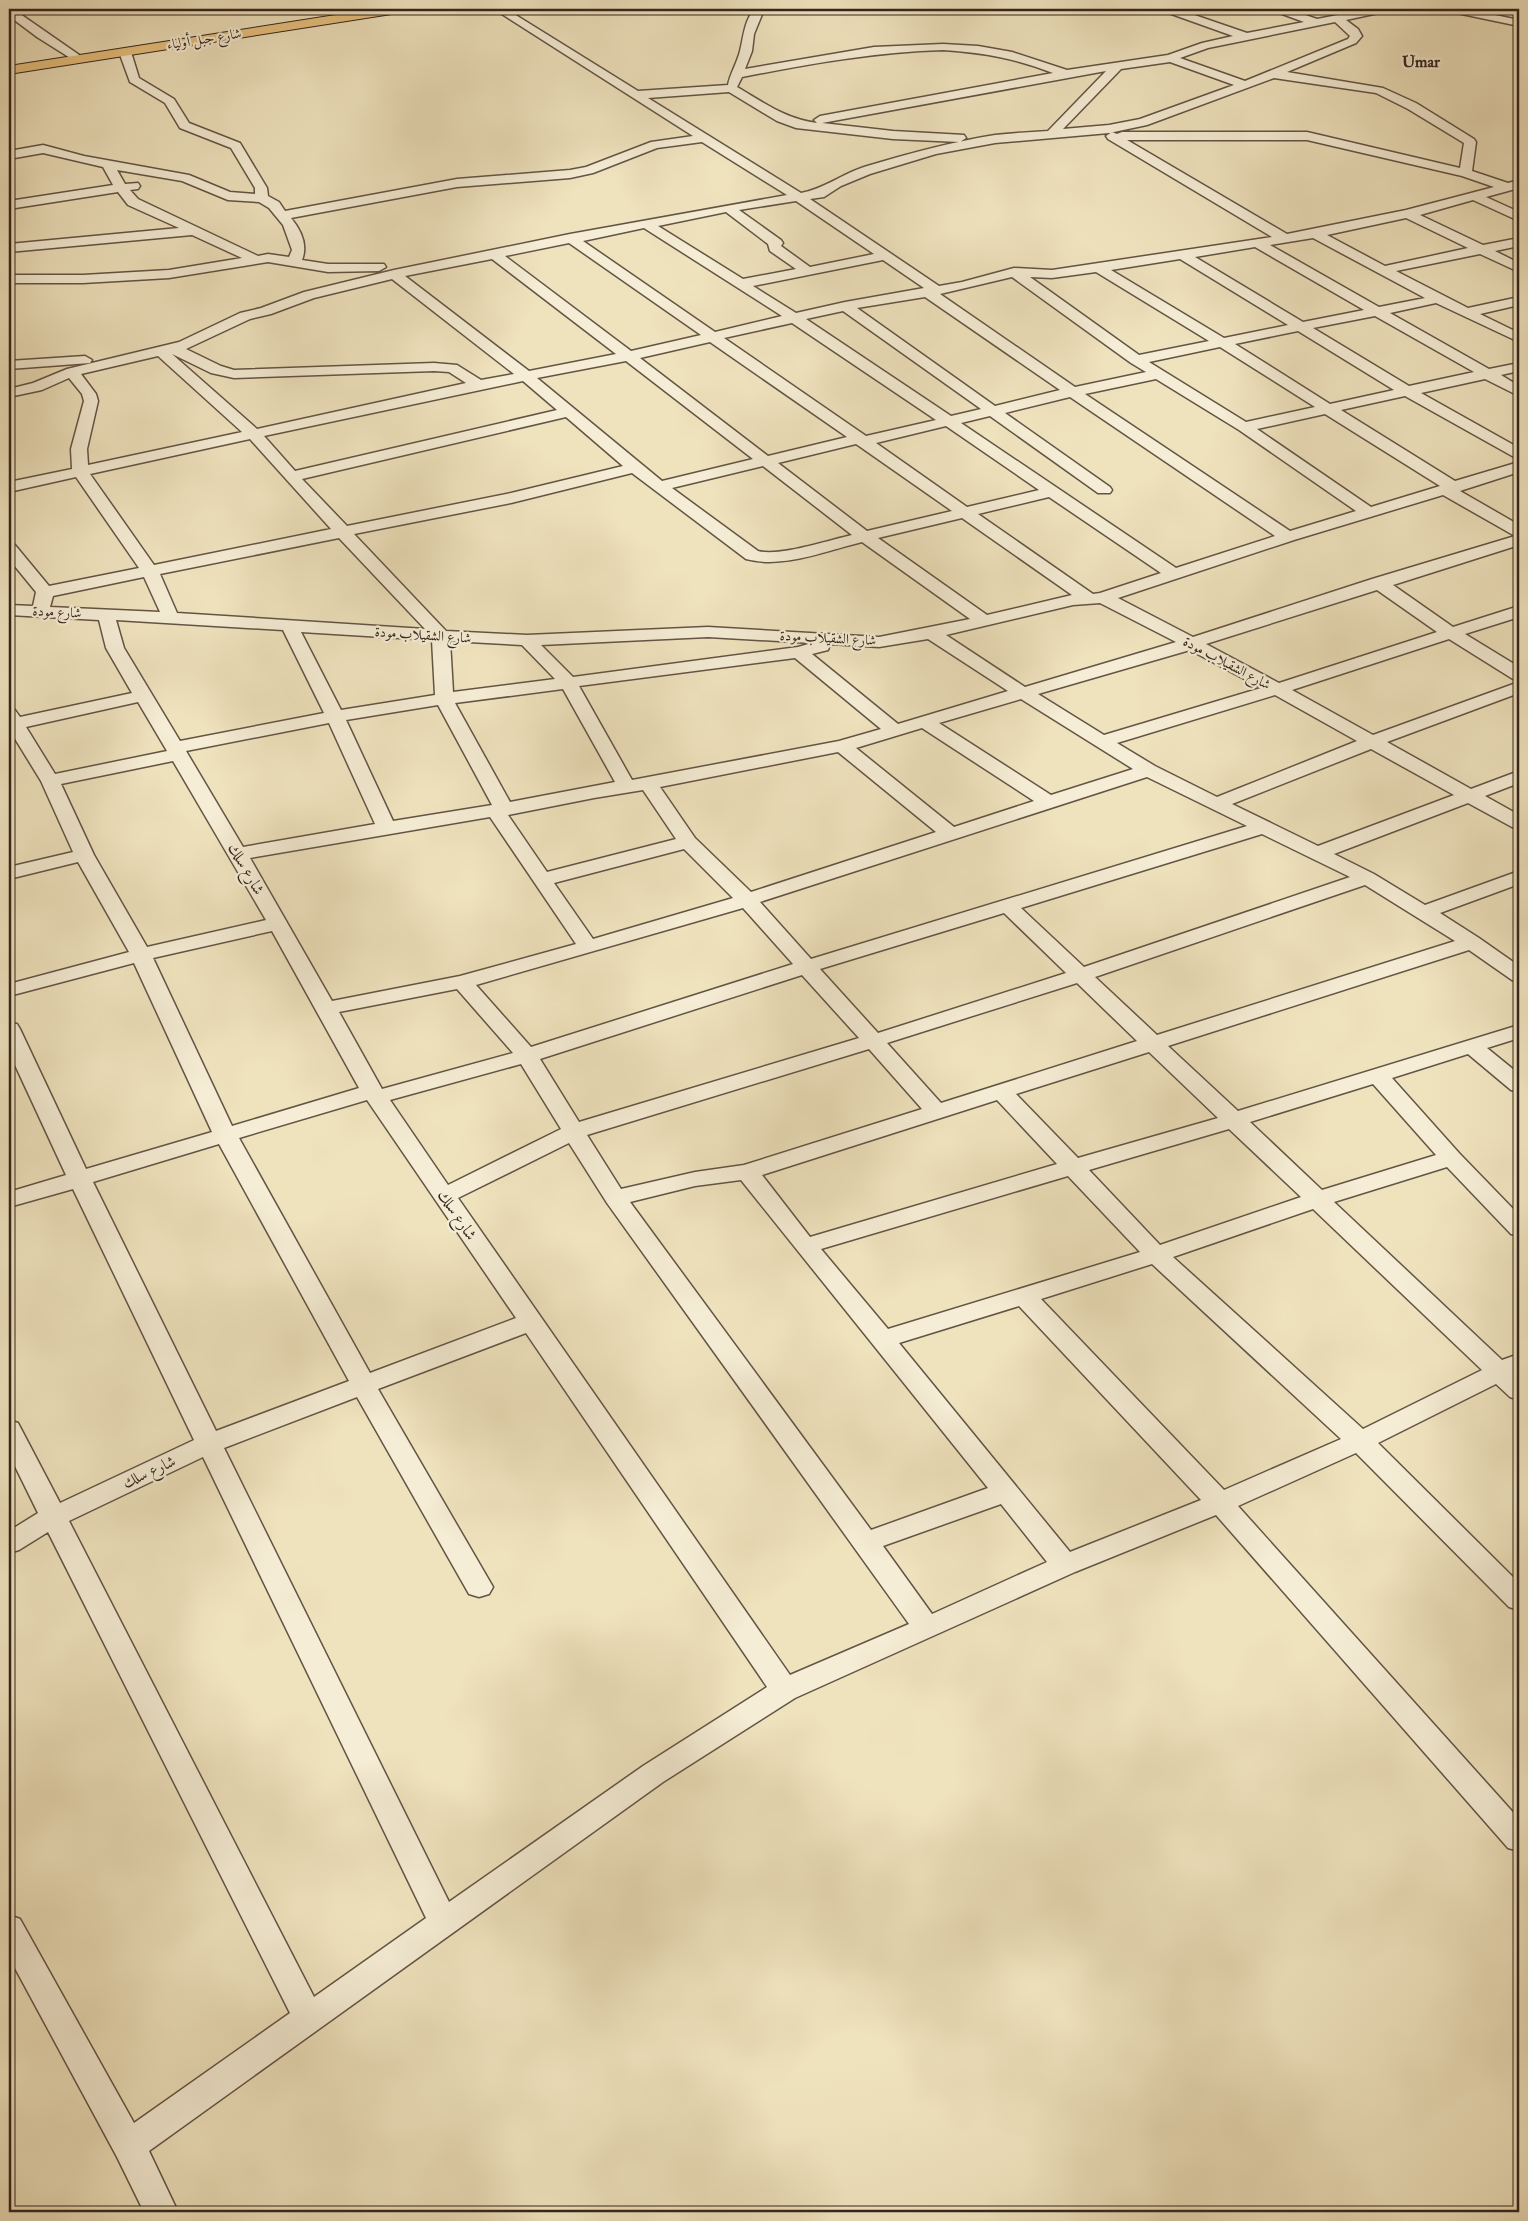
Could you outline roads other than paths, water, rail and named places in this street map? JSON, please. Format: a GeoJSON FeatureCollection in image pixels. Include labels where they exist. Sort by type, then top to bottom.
{"type":"FeatureCollection","features":[{"type":"Feature","properties":{"kind":"highway","name":"شارع جبل أولياء"},"geometry":{"type":"LineString","coordinates":[[9,70],[371,11],[398,9]]}},
{"type":"Feature","properties":{"kind":"street"},"geometry":{"type":"LineString","coordinates":[[499,9],[797,196],[885,256],[1072,392],[1288,537]]}},
{"type":"Feature","properties":{"kind":"street"},"geometry":{"type":"LineString","coordinates":[[731,88],[746,51],[748,34],[757,10],[773,9]]}},
{"type":"Feature","properties":{"kind":"street"},"geometry":{"type":"LineString","coordinates":[[1167,9],[1246,37]]}},
{"type":"Feature","properties":{"kind":"street"},"geometry":{"type":"LineString","coordinates":[[1278,9],[1316,22]]}},
{"type":"Feature","properties":{"kind":"street"},"geometry":{"type":"LineString","coordinates":[[796,124],[1066,74],[1171,58],[1180,53],[1206,45],[1384,9]]}},
{"type":"Feature","properties":{"kind":"street"},"geometry":{"type":"LineString","coordinates":[[1452,9],[1519,23]]}},
{"type":"Feature","properties":{"kind":"street"},"geometry":{"type":"LineString","coordinates":[[9,11],[41,35],[79,59]]}},
{"type":"Feature","properties":{"kind":"street"},"geometry":{"type":"LineString","coordinates":[[9,393],[37,387],[72,372],[199,339],[246,316],[266,311],[309,295],[394,274],[728,208],[819,194],[837,183],[866,171],[934,151],[995,139],[1109,129],[1144,122],[1186,108],[1352,41],[1356,36],[1354,31],[1337,18]]}},
{"type":"Feature","properties":{"kind":"street"},"geometry":{"type":"LineString","coordinates":[[737,74],[883,48],[915,46],[1004,54],[1026,59],[1066,74]]}},
{"type":"Feature","properties":{"kind":"street"},"geometry":{"type":"LineString","coordinates":[[125,52],[134,80],[170,101],[181,122],[189,128],[236,146],[261,188],[262,198]]}},
{"type":"Feature","properties":{"kind":"street"},"geometry":{"type":"LineString","coordinates":[[1171,58],[1244,85]]}},
{"type":"Feature","properties":{"kind":"street"},"geometry":{"type":"LineString","coordinates":[[1050,135],[1117,67]]}},
{"type":"Feature","properties":{"kind":"street"},"geometry":{"type":"LineString","coordinates":[[1272,74],[1330,81],[1379,90],[1412,106],[1470,142],[1466,173]]}},
{"type":"Feature","properties":{"kind":"street"},"geometry":{"type":"LineString","coordinates":[[637,96],[731,88],[781,118],[796,124],[893,134],[1071,141],[1111,136],[1307,136],[1513,185]]}},
{"type":"Feature","properties":{"kind":"street"},"geometry":{"type":"LineString","coordinates":[[1111,136],[1285,239]]}},
{"type":"Feature","properties":{"kind":"street"},"geometry":{"type":"LineString","coordinates":[[284,215],[458,183],[570,174],[589,170],[655,144],[704,138]]}},
{"type":"Feature","properties":{"kind":"street"},"geometry":{"type":"LineString","coordinates":[[9,155],[42,149],[108,164],[185,178],[228,196],[262,198],[274,205],[284,215],[297,241],[299,250],[294,262]]}},
{"type":"Feature","properties":{"kind":"street"},"geometry":{"type":"LineString","coordinates":[[108,164],[116,181],[133,202],[254,260]]}},
{"type":"Feature","properties":{"kind":"street"},"geometry":{"type":"LineString","coordinates":[[9,206],[185,178]]}},
{"type":"Feature","properties":{"kind":"street"},"geometry":{"type":"LineString","coordinates":[[9,487],[479,385],[630,356],[845,306],[963,286],[1014,272],[1052,274],[1182,256],[1316,234],[1408,214],[1513,185]]}},
{"type":"Feature","properties":{"kind":"street"},"geometry":{"type":"LineString","coordinates":[[1474,196],[1519,217]]}},
{"type":"Feature","properties":{"kind":"street"},"geometry":{"type":"LineString","coordinates":[[728,208],[776,243],[774,245],[775,248],[807,271]]}},
{"type":"Feature","properties":{"kind":"street"},"geometry":{"type":"LineString","coordinates":[[1408,214],[1519,268]]}},
{"type":"Feature","properties":{"kind":"street"},"geometry":{"type":"LineString","coordinates":[[648,225],[793,317],[951,422],[1173,574]]}},
{"type":"Feature","properties":{"kind":"street"},"geometry":{"type":"LineString","coordinates":[[9,248],[193,231]]}},
{"type":"Feature","properties":{"kind":"street"},"geometry":{"type":"LineString","coordinates":[[1316,234],[1438,299],[1519,338]]}},
{"type":"Feature","properties":{"kind":"street"},"geometry":{"type":"LineString","coordinates":[[570,238],[861,441],[1095,598],[1288,537],[1450,489],[1518,465]]}},
{"type":"Feature","properties":{"kind":"street"},"geometry":{"type":"LineString","coordinates":[[1383,270],[1519,242]]}},
{"type":"Feature","properties":{"kind":"street"},"geometry":{"type":"LineString","coordinates":[[1257,243],[1519,392]]}},
{"type":"Feature","properties":{"kind":"street"},"geometry":{"type":"LineString","coordinates":[[494,254],[864,536],[985,621]]}},
{"type":"Feature","properties":{"kind":"street"},"geometry":{"type":"LineString","coordinates":[[740,284],[885,256]]}},
{"type":"Feature","properties":{"kind":"street"},"geometry":{"type":"LineString","coordinates":[[1182,256],[1408,392],[1518,465]]}},
{"type":"Feature","properties":{"kind":"street"},"geometry":{"type":"LineString","coordinates":[[9,279],[83,279],[169,274],[275,258],[339,269],[442,264]]}},
{"type":"Feature","properties":{"kind":"street"},"geometry":{"type":"LineString","coordinates":[[1098,268],[1221,342],[1519,532]]}},
{"type":"Feature","properties":{"kind":"street"},"geometry":{"type":"LineString","coordinates":[[1014,272],[1136,360],[1244,427],[1369,513]]}},
{"type":"Feature","properties":{"kind":"street"},"geometry":{"type":"LineString","coordinates":[[394,274],[527,377],[635,468],[752,555],[763,558],[779,557],[1053,491]]}},
{"type":"Feature","properties":{"kind":"street"},"geometry":{"type":"LineString","coordinates":[[1136,360],[1438,299]]}},
{"type":"Feature","properties":{"kind":"street"},"geometry":{"type":"LineString","coordinates":[[1465,312],[1519,301]]}},
{"type":"Feature","properties":{"kind":"street"},"geometry":{"type":"LineString","coordinates":[[845,306],[1104,490]]}},
{"type":"Feature","properties":{"kind":"street"},"geometry":{"type":"LineString","coordinates":[[164,349],[187,353],[215,371],[234,374],[434,366],[452,368],[479,385]]}},
{"type":"Feature","properties":{"kind":"street"},"geometry":{"type":"LineString","coordinates":[[164,349],[254,434],[291,477],[441,636],[444,699],[499,810],[541,880],[588,947]]}},
{"type":"Feature","properties":{"kind":"street"},"geometry":{"type":"LineString","coordinates":[[9,365],[137,356]]}},
{"type":"Feature","properties":{"kind":"street"},"geometry":{"type":"LineString","coordinates":[[1244,427],[1519,367]]}},
{"type":"Feature","properties":{"kind":"street"},"geometry":{"type":"LineString","coordinates":[[72,372],[91,400],[79,449],[80,471],[150,571],[171,618]]}},
{"type":"Feature","properties":{"kind":"street"},"geometry":{"type":"LineString","coordinates":[[660,486],[1159,374]]}},
{"type":"Feature","properties":{"kind":"street"},"geometry":{"type":"LineString","coordinates":[[291,477],[568,412]]}},
{"type":"Feature","properties":{"kind":"street"},"geometry":{"type":"LineString","coordinates":[[45,592],[511,498],[635,468]]}},
{"type":"Feature","properties":{"kind":"street"},"geometry":{"type":"LineString","coordinates":[[238,854],[499,810],[626,786],[648,784],[842,746],[893,729],[924,722],[1190,644],[1519,540]]}},
{"type":"Feature","properties":{"kind":"street"},"geometry":{"type":"LineString","coordinates":[[9,549],[45,592]]}},
{"type":"Feature","properties":{"kind":"street"},"geometry":{"type":"LineString","coordinates":[[1378,583],[1451,633],[1519,675]]}},
{"type":"Feature","properties":{"kind":"street"},"geometry":{"type":"LineString","coordinates":[[39,610],[45,592]]}},
{"type":"Feature","properties":{"kind":"street","name":"شارع الشقيلاب مودة"},"geometry":{"type":"LineString","coordinates":[[106,614],[527,640],[708,632],[879,642],[931,633],[1095,598],[1116,603],[1277,689],[1519,824]]}},
{"type":"Feature","properties":{"kind":"street","name":"شارع مودة"},"geometry":{"type":"LineString","coordinates":[[9,610],[106,614]]}},
{"type":"Feature","properties":{"kind":"street"},"geometry":{"type":"LineString","coordinates":[[1100,742],[1277,689],[1519,611]]}},
{"type":"Feature","properties":{"kind":"street","name":"شارع سلك"},"geometry":{"type":"LineString","coordinates":[[9,1543],[53,1517],[210,1443],[530,1322],[374,1094],[327,1008],[238,854],[115,648],[106,614]]}},
{"type":"Feature","properties":{"kind":"street"},"geometry":{"type":"LineString","coordinates":[[289,625],[335,716],[386,828]]}},
{"type":"Feature","properties":{"kind":"street"},"geometry":{"type":"LineString","coordinates":[[931,633],[1100,742],[1148,770],[1215,804],[1265,826],[1367,878],[1472,942],[1519,976]]}},
{"type":"Feature","properties":{"kind":"street"},"geometry":{"type":"LineString","coordinates":[[527,640],[568,682],[626,786]]}},
{"type":"Feature","properties":{"kind":"street"},"geometry":{"type":"LineString","coordinates":[[50,781],[335,716],[444,699],[865,642]]}},
{"type":"Feature","properties":{"kind":"street"},"geometry":{"type":"LineString","coordinates":[[799,652],[893,729]]}},
{"type":"Feature","properties":{"kind":"street"},"geometry":{"type":"LineString","coordinates":[[1215,804],[1371,742],[1519,688]]}},
{"type":"Feature","properties":{"kind":"street"},"geometry":{"type":"LineString","coordinates":[[142,696],[11,719],[50,781],[84,855],[141,955],[225,1134],[364,1386],[479,1587]]}},
{"type":"Feature","properties":{"kind":"street"},"geometry":{"type":"LineString","coordinates":[[924,722],[1050,803]]}},
{"type":"Feature","properties":{"kind":"street"},"geometry":{"type":"LineString","coordinates":[[842,746],[952,835]]}},
{"type":"Feature","properties":{"kind":"street"},"geometry":{"type":"LineString","coordinates":[[327,1008],[462,982],[588,947],[747,900],[1148,770]]}},
{"type":"Feature","properties":{"kind":"street"},"geometry":{"type":"LineString","coordinates":[[1318,853],[1519,776]]}},
{"type":"Feature","properties":{"kind":"street"},"geometry":{"type":"LineString","coordinates":[[648,784],[688,842],[747,900],[805,967],[937,1112]]}},
{"type":"Feature","properties":{"kind":"street"},"geometry":{"type":"LineString","coordinates":[[9,1200],[80,1180],[225,1134],[527,1056],[805,967],[1265,826]]}},
{"type":"Feature","properties":{"kind":"street"},"geometry":{"type":"LineString","coordinates":[[541,880],[688,842]]}},
{"type":"Feature","properties":{"kind":"street"},"geometry":{"type":"LineString","coordinates":[[9,873],[84,855]]}},
{"type":"Feature","properties":{"kind":"street"},"geometry":{"type":"LineString","coordinates":[[1422,913],[1519,877]]}},
{"type":"Feature","properties":{"kind":"street"},"geometry":{"type":"LineString","coordinates":[[444,1196],[575,1131],[873,1041],[1081,975],[1367,878]]}},
{"type":"Feature","properties":{"kind":"street"},"geometry":{"type":"LineString","coordinates":[[1008,906],[1316,1200],[1509,1367],[1519,1391]]}},
{"type":"Feature","properties":{"kind":"street"},"geometry":{"type":"LineString","coordinates":[[9,990],[141,955],[278,923]]}},
{"type":"Feature","properties":{"kind":"street"},"geometry":{"type":"LineString","coordinates":[[614,1198],[695,1179],[747,1172],[1472,942]]}},
{"type":"Feature","properties":{"kind":"street"},"geometry":{"type":"LineString","coordinates":[[462,982],[527,1056],[575,1131],[614,1198],[928,1628]]}},
{"type":"Feature","properties":{"kind":"street"},"geometry":{"type":"LineString","coordinates":[[9,1029],[80,1180],[443,1922]]}},
{"type":"Feature","properties":{"kind":"street"},"geometry":{"type":"LineString","coordinates":[[805,1246],[1234,1120],[1519,1031]]}},
{"type":"Feature","properties":{"kind":"street"},"geometry":{"type":"LineString","coordinates":[[1471,1046],[1519,1085]]}},
{"type":"Feature","properties":{"kind":"street"},"geometry":{"type":"LineString","coordinates":[[1378,1076],[1451,1158],[1511,1207],[1519,1229]]}},
{"type":"Feature","properties":{"kind":"street"},"geometry":{"type":"LineString","coordinates":[[1001,1091],[1156,1255],[1360,1441],[1519,1600]]}},
{"type":"Feature","properties":{"kind":"street"},"geometry":{"type":"LineString","coordinates":[[883,1339],[1156,1255],[1316,1200],[1451,1158]]}},
{"type":"Feature","properties":{"kind":"street"},"geometry":{"type":"LineString","coordinates":[[747,1172],[1065,1565]]}},
{"type":"Feature","properties":{"kind":"street"},"geometry":{"type":"LineString","coordinates":[[1024,1296],[1220,1503],[1519,1839]]}},
{"type":"Feature","properties":{"kind":"street"},"geometry":{"type":"LineString","coordinates":[[530,1322],[785,1690]]}},
{"type":"Feature","properties":{"kind":"street"},"geometry":{"type":"LineString","coordinates":[[129,2146],[653,1774],[785,1690],[928,1628],[1065,1565],[1220,1503],[1360,1441],[1509,1367]]}},
{"type":"Feature","properties":{"kind":"street"},"geometry":{"type":"LineString","coordinates":[[9,1429],[309,2018]]}},
{"type":"Feature","properties":{"kind":"street"},"geometry":{"type":"LineString","coordinates":[[866,1542],[1006,1492]]}},
{"type":"Feature","properties":{"kind":"street"},"geometry":{"type":"LineString","coordinates":[[9,1928],[129,2146],[161,2212]]}},
{"type":"Feature","properties":{"kind":"district","name":"Umar"},"geometry":{"type":"Point","coordinates":[1421,62]}}]}
